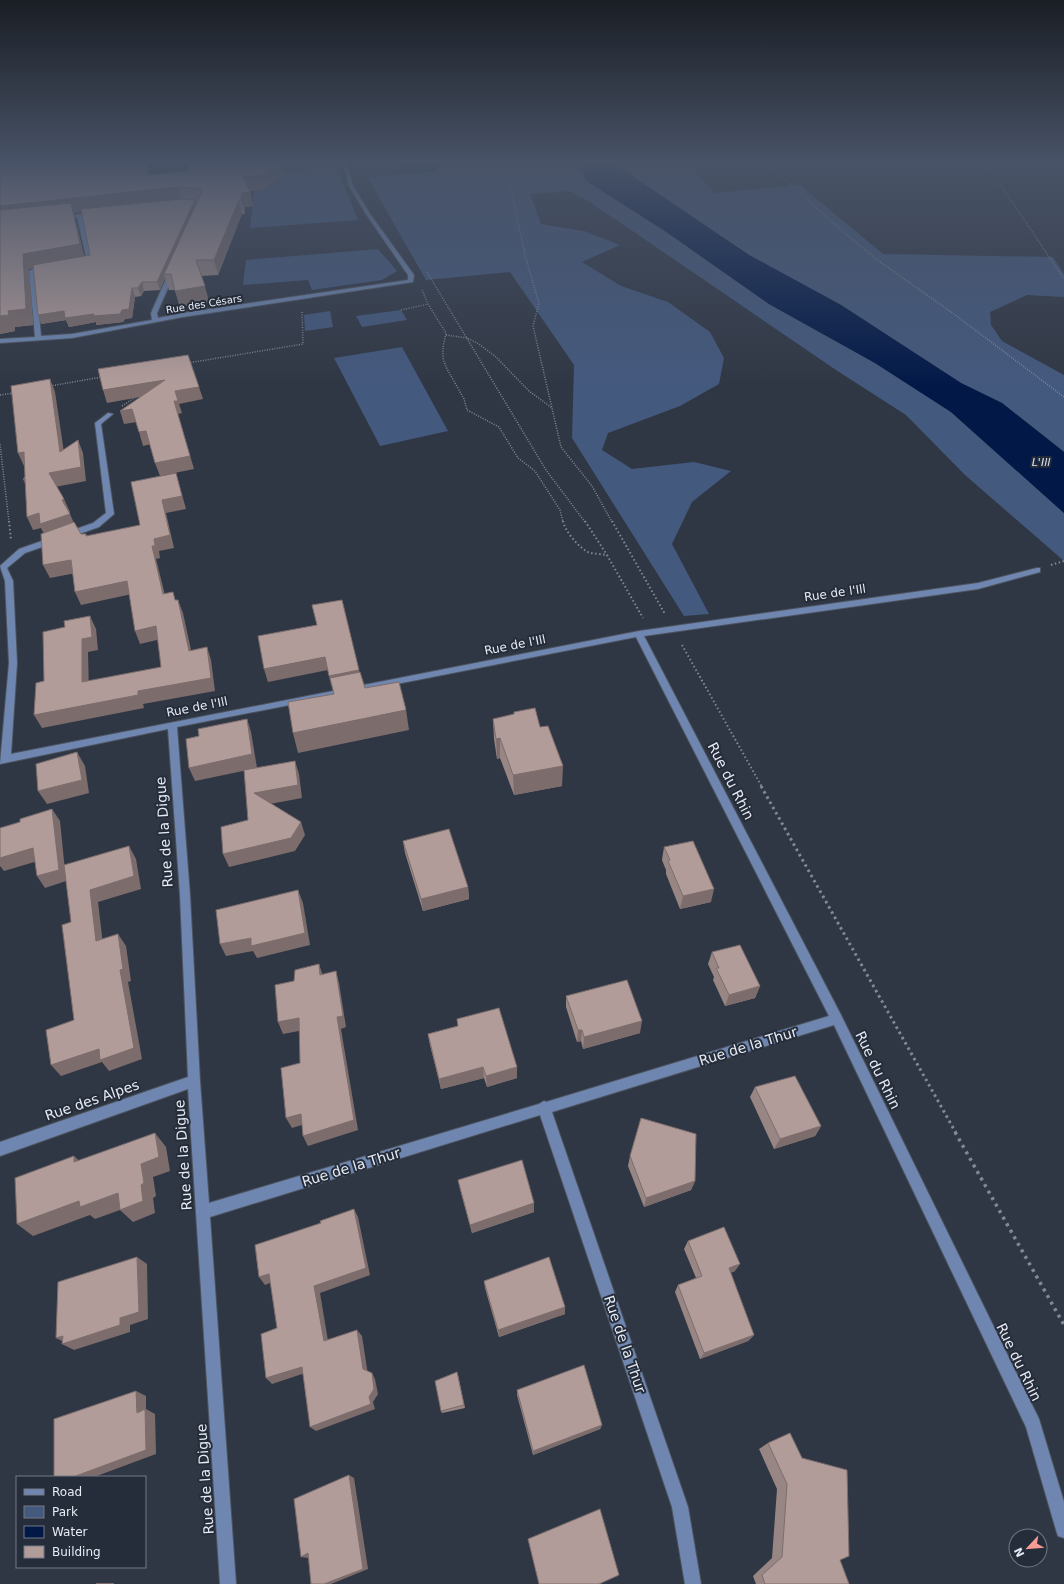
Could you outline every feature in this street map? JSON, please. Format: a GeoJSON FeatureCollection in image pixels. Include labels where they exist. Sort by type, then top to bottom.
{"type":"FeatureCollection","features":[{"type":"Feature","properties":{"kind":"street"},"geometry":{"type":"LineString","coordinates":[[75,264],[90,262],[84,237]]}},
{"type":"Feature","properties":{"kind":"street"},"geometry":{"type":"LineString","coordinates":[[384,237],[411,275],[411,280]]}},
{"type":"Feature","properties":{"kind":"street"},"geometry":{"type":"LineString","coordinates":[[38,338],[32,271],[54,268]]}},
{"type":"Feature","properties":{"kind":"street"},"geometry":{"type":"LineString","coordinates":[[155,321],[154,313],[173,270]]}},
{"type":"Feature","properties":{"kind":"street","name":"Rue des Césars"},"geometry":{"type":"LineString","coordinates":[[0,342],[72,336],[155,321],[411,280]]}},
{"type":"Feature","properties":{"kind":"street"},"geometry":{"type":"LineString","coordinates":[[3,759],[13,663],[10,581],[1,567],[22,551],[96,525],[110,514],[98,423],[110,414]]}},
{"type":"Feature","properties":{"kind":"street","name":"Rue de l'Ill"},"geometry":{"type":"LineString","coordinates":[[3,759],[172,724],[673,628],[978,586],[1037,570]]}},
{"type":"Feature","properties":{"kind":"street","name":"Rue du Rhin"},"geometry":{"type":"LineString","coordinates":[[646,633],[837,1019],[1033,1425],[1064,1530]]}},
{"type":"Feature","properties":{"kind":"street","name":"Rue de la Digue"},"geometry":{"type":"LineString","coordinates":[[172,724],[185,895],[194,1081],[228,1584]]}},
{"type":"Feature","properties":{"kind":"street","name":"Rue de la Thur"},"geometry":{"type":"LineString","coordinates":[[203,1212],[837,1019]]}},
{"type":"Feature","properties":{"kind":"street","name":"Rue des Alpes"},"geometry":{"type":"LineString","coordinates":[[0,1149],[194,1081]]}},
{"type":"Feature","properties":{"kind":"street","name":"Rue de la Thur"},"geometry":{"type":"LineString","coordinates":[[544,1107],[680,1507],[693,1584]]}},
{"type":"Feature","properties":{"kind":"path"},"geometry":{"type":"LineString","coordinates":[[521,237],[539,303],[533,326],[560,447],[592,486],[1064,1324]]}},
{"type":"Feature","properties":{"kind":"path"},"geometry":{"type":"LineString","coordinates":[[849,237],[876,260],[954,314],[1064,397]]}},
{"type":"Feature","properties":{"kind":"path"},"geometry":{"type":"LineString","coordinates":[[1036,237],[1064,279]]}},
{"type":"Feature","properties":{"kind":"path"},"geometry":{"type":"LineString","coordinates":[[426,270],[546,470],[583,518],[607,555],[646,633]]}},
{"type":"Feature","properties":{"kind":"path"},"geometry":{"type":"LineString","coordinates":[[411,280],[423,291],[428,304],[446,332],[442,356],[446,370],[466,399],[467,410],[499,427],[518,458],[535,471],[560,510],[564,527],[571,537],[588,552],[607,555]]}},
{"type":"Feature","properties":{"kind":"path"},"geometry":{"type":"LineString","coordinates":[[188,363],[303,344],[302,307],[296,299]]}},
{"type":"Feature","properties":{"kind":"path"},"geometry":{"type":"LineString","coordinates":[[401,310],[428,304]]}},
{"type":"Feature","properties":{"kind":"path"},"geometry":{"type":"LineString","coordinates":[[446,335],[467,338],[479,344],[496,357],[529,391],[552,408]]}},
{"type":"Feature","properties":{"kind":"path"},"geometry":{"type":"LineString","coordinates":[[45,387],[104,377]]}},
{"type":"Feature","properties":{"kind":"path"},"geometry":{"type":"LineString","coordinates":[[0,395],[15,392]]}},
{"type":"Feature","properties":{"kind":"path"},"geometry":{"type":"LineString","coordinates":[[110,414],[138,395]]}},
{"type":"Feature","properties":{"kind":"path"},"geometry":{"type":"LineString","coordinates":[[0,444],[11,543],[22,551]]}},
{"type":"Feature","properties":{"kind":"green space"},"geometry":{"type":"Polygon","coordinates":[[[402,237],[599,237],[620,245],[582,262],[621,286],[668,302],[710,332],[724,358],[719,384],[680,406],[608,433],[602,450],[632,469],[694,462],[731,471],[692,502],[672,544],[709,614],[684,616],[572,438],[574,365],[510,272],[426,280],[402,237]]]}},
{"type":"Feature","properties":{"kind":"green space"},"geometry":{"type":"Polygon","coordinates":[[[641,237],[673,237],[769,304],[875,363],[951,412],[1064,513],[1064,561],[965,475],[906,415],[836,370],[641,237]]]}},
{"type":"Feature","properties":{"kind":"green space"},"geometry":{"type":"Polygon","coordinates":[[[722,237],[862,237],[883,254],[1053,257],[1064,274],[1064,297],[1027,295],[990,312],[991,325],[1002,341],[1064,375],[1064,452],[1002,403],[961,383],[841,305],[749,255],[722,237]]]}},
{"type":"Feature","properties":{"kind":"green space"},"geometry":{"type":"Polygon","coordinates":[[[378,249],[397,271],[382,280],[312,290],[308,280],[243,285],[246,260],[378,249]]]}},
{"type":"Feature","properties":{"kind":"green space"},"geometry":{"type":"Polygon","coordinates":[[[401,310],[407,320],[362,327],[356,316],[401,310]]]}},
{"type":"Feature","properties":{"kind":"green space"},"geometry":{"type":"Polygon","coordinates":[[[330,311],[333,327],[305,331],[304,315],[330,311]]]}},
{"type":"Feature","properties":{"kind":"green space"},"geometry":{"type":"Polygon","coordinates":[[[402,347],[448,431],[380,446],[334,358],[402,347]]]}},
{"type":"Feature","properties":{"kind":"water","name":"L'Ill"},"geometry":{"type":"Polygon","coordinates":[[[673,237],[722,237],[749,255],[841,305],[961,383],[1002,403],[1064,452],[1064,513],[951,412],[875,363],[769,304],[673,237]]]}},
{"type":"Feature","properties":{"kind":"building"},"geometry":{"type":"Polygon","coordinates":[[[0,237],[78,237],[80,244],[23,254],[26,309],[8,311],[9,315],[0,316],[0,237]]]}},
{"type":"Feature","properties":{"kind":"building"},"geometry":{"type":"Polygon","coordinates":[[[86,237],[178,237],[157,282],[142,282],[138,288],[132,288],[129,309],[122,310],[120,314],[93,316],[94,314],[65,318],[64,311],[38,315],[33,265],[90,255],[86,237]]]}},
{"type":"Feature","properties":{"kind":"building"},"geometry":{"type":"Polygon","coordinates":[[[181,237],[224,237],[214,260],[196,260],[205,286],[175,291],[171,274],[164,274],[181,237]]]}},
{"type":"Feature","properties":{"kind":"building"},"geometry":{"type":"Polygon","coordinates":[[[188,355],[199,387],[175,391],[178,401],[174,401],[190,456],[155,463],[146,431],[139,432],[132,409],[120,411],[165,380],[103,390],[98,369],[188,355]]]}},
{"type":"Feature","properties":{"kind":"building"},"geometry":{"type":"Polygon","coordinates":[[[50,379],[60,452],[78,440],[81,467],[49,473],[64,499],[62,500],[70,514],[40,524],[39,513],[27,517],[25,478],[23,479],[25,477],[24,452],[18,453],[11,386],[50,379]]]}},
{"type":"Feature","properties":{"kind":"building"},"geometry":{"type":"Polygon","coordinates":[[[176,473],[182,496],[162,500],[170,535],[154,539],[155,546],[152,546],[163,594],[173,592],[175,600],[178,600],[189,651],[207,647],[211,678],[138,691],[138,695],[34,715],[36,683],[44,681],[43,632],[65,627],[64,621],[90,616],[92,637],[82,639],[82,682],[161,667],[156,626],[135,631],[127,581],[75,592],[71,560],[43,565],[41,534],[74,522],[81,534],[86,534],[86,536],[140,525],[131,482],[176,473]]]}},
{"type":"Feature","properties":{"kind":"building"},"geometry":{"type":"Polygon","coordinates":[[[342,600],[359,670],[329,676],[325,657],[264,669],[258,636],[317,625],[312,605],[342,600]]]}},
{"type":"Feature","properties":{"kind":"building"},"geometry":{"type":"Polygon","coordinates":[[[360,672],[365,688],[399,682],[406,710],[293,733],[288,702],[334,694],[330,678],[360,672]]]}},
{"type":"Feature","properties":{"kind":"building"},"geometry":{"type":"Polygon","coordinates":[[[535,708],[540,727],[548,726],[563,766],[513,775],[500,738],[496,739],[493,719],[514,714],[514,712],[535,708]]]}},
{"type":"Feature","properties":{"kind":"building"},"geometry":{"type":"Polygon","coordinates":[[[247,719],[252,754],[189,768],[186,739],[199,736],[198,729],[247,719]]]}},
{"type":"Feature","properties":{"kind":"building"},"geometry":{"type":"Polygon","coordinates":[[[77,752],[82,780],[38,791],[36,764],[77,752]]]}},
{"type":"Feature","properties":{"kind":"building"},"geometry":{"type":"Polygon","coordinates":[[[295,761],[298,785],[254,793],[301,822],[291,838],[223,854],[221,827],[248,820],[244,770],[295,761]]]}},
{"type":"Feature","properties":{"kind":"building"},"geometry":{"type":"Polygon","coordinates":[[[52,809],[59,870],[37,876],[33,848],[0,858],[0,828],[20,822],[20,819],[52,809]]]}},
{"type":"Feature","properties":{"kind":"building"},"geometry":{"type":"Polygon","coordinates":[[[449,829],[468,887],[421,899],[403,841],[449,829]]]}},
{"type":"Feature","properties":{"kind":"building"},"geometry":{"type":"Polygon","coordinates":[[[693,841],[714,889],[683,896],[668,861],[670,860],[664,847],[693,841]]]}},
{"type":"Feature","properties":{"kind":"building"},"geometry":{"type":"Polygon","coordinates":[[[129,846],[134,876],[90,890],[96,941],[118,934],[123,969],[120,970],[134,1048],[100,1060],[99,1049],[51,1065],[46,1030],[74,1020],[62,925],[71,922],[64,865],[129,846]]]}},
{"type":"Feature","properties":{"kind":"building"},"geometry":{"type":"Polygon","coordinates":[[[298,890],[305,933],[251,946],[251,938],[220,944],[216,910],[298,890]]]}},
{"type":"Feature","properties":{"kind":"building"},"geometry":{"type":"Polygon","coordinates":[[[740,945],[760,986],[729,995],[716,968],[719,968],[712,952],[740,945]]]}},
{"type":"Feature","properties":{"kind":"building"},"geometry":{"type":"Polygon","coordinates":[[[319,964],[320,975],[336,971],[343,1016],[337,1017],[354,1120],[303,1136],[301,1114],[286,1118],[281,1068],[300,1063],[299,1018],[278,1022],[275,985],[294,981],[295,970],[319,964]]]}},
{"type":"Feature","properties":{"kind":"building"},"geometry":{"type":"Polygon","coordinates":[[[627,980],[642,1021],[584,1037],[582,1030],[578,1030],[566,996],[627,980]]]}},
{"type":"Feature","properties":{"kind":"building"},"geometry":{"type":"Polygon","coordinates":[[[499,1008],[517,1067],[486,1076],[483,1067],[439,1079],[428,1034],[458,1026],[457,1019],[499,1008]]]}},
{"type":"Feature","properties":{"kind":"building"},"geometry":{"type":"Polygon","coordinates":[[[795,1076],[821,1126],[780,1139],[755,1087],[795,1076]]]}},
{"type":"Feature","properties":{"kind":"building"},"geometry":{"type":"Polygon","coordinates":[[[641,1118],[696,1134],[695,1181],[646,1198],[630,1156],[641,1118]]]}},
{"type":"Feature","properties":{"kind":"building"},"geometry":{"type":"Polygon","coordinates":[[[155,1133],[159,1157],[141,1164],[144,1183],[141,1185],[143,1201],[120,1210],[118,1193],[80,1207],[79,1201],[17,1224],[15,1178],[74,1156],[74,1162],[155,1133]]]}},
{"type":"Feature","properties":{"kind":"building"},"geometry":{"type":"Polygon","coordinates":[[[522,1160],[534,1203],[470,1225],[458,1180],[522,1160]]]}},
{"type":"Feature","properties":{"kind":"building"},"geometry":{"type":"Polygon","coordinates":[[[354,1209],[366,1268],[314,1286],[324,1341],[357,1330],[363,1369],[372,1373],[374,1389],[369,1397],[371,1404],[310,1427],[302,1367],[266,1378],[261,1334],[277,1328],[269,1274],[259,1277],[255,1245],[321,1223],[320,1221],[354,1209]]]}},
{"type":"Feature","properties":{"kind":"building"},"geometry":{"type":"Polygon","coordinates":[[[724,1227],[740,1264],[729,1268],[754,1335],[704,1353],[678,1285],[702,1276],[688,1241],[724,1227]]]}},
{"type":"Feature","properties":{"kind":"building"},"geometry":{"type":"Polygon","coordinates":[[[137,1257],[139,1312],[120,1318],[120,1325],[62,1344],[63,1336],[56,1338],[58,1282],[137,1257]]]}},
{"type":"Feature","properties":{"kind":"building"},"geometry":{"type":"Polygon","coordinates":[[[549,1257],[565,1307],[498,1330],[484,1281],[549,1257]]]}},
{"type":"Feature","properties":{"kind":"building"},"geometry":{"type":"Polygon","coordinates":[[[584,1365],[602,1425],[533,1451],[517,1390],[584,1365]]]}},
{"type":"Feature","properties":{"kind":"building"},"geometry":{"type":"Polygon","coordinates":[[[457,1372],[464,1405],[441,1411],[435,1381],[457,1372]]]}},
{"type":"Feature","properties":{"kind":"building"},"geometry":{"type":"Polygon","coordinates":[[[136,1391],[137,1413],[145,1409],[146,1450],[76,1476],[54,1476],[54,1419],[136,1391]]]}},
{"type":"Feature","properties":{"kind":"building"},"geometry":{"type":"Polygon","coordinates":[[[790,1433],[802,1458],[847,1470],[849,1556],[840,1560],[849,1584],[765,1584],[762,1575],[782,1557],[787,1484],[768,1443],[790,1433]]]}},
{"type":"Feature","properties":{"kind":"building"},"geometry":{"type":"Polygon","coordinates":[[[349,1475],[363,1569],[324,1584],[311,1584],[308,1553],[301,1557],[294,1499],[349,1475]]]}},
{"type":"Feature","properties":{"kind":"building"},"geometry":{"type":"Polygon","coordinates":[[[600,1509],[619,1575],[599,1584],[539,1584],[528,1539],[600,1509]]]}}]}
